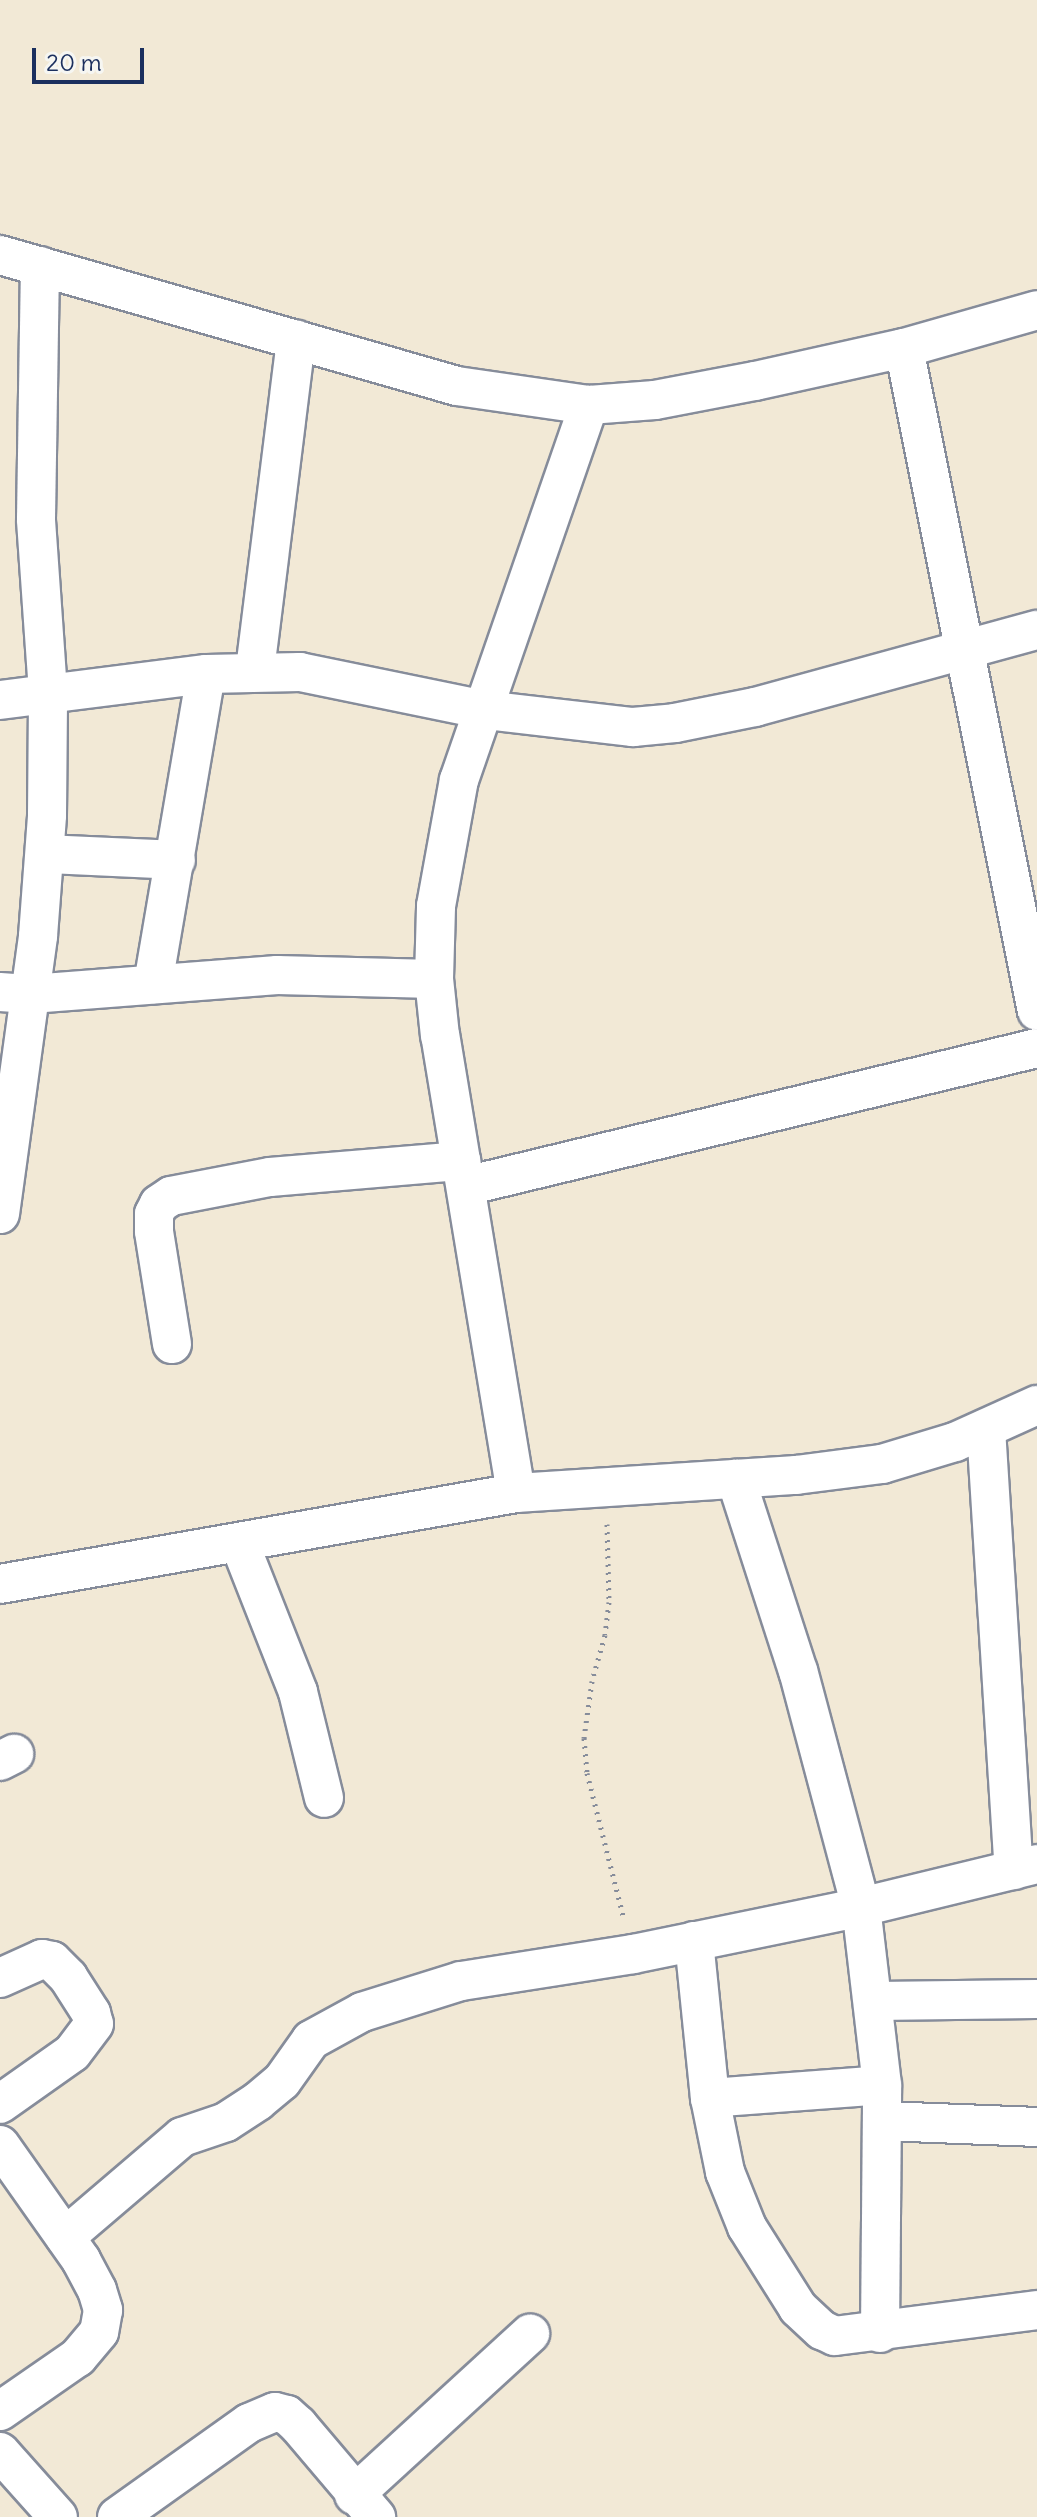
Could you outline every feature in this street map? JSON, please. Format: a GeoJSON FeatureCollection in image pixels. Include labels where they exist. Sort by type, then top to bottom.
{"type":"FeatureCollection","features":[{"type":"Feature","properties":{"kind":"street"},"geometry":{"type":"LineString","coordinates":[[0,255],[457,386],[589,405],[655,400],[904,348],[1037,310]]}},
{"type":"Feature","properties":{"kind":"street"},"geometry":{"type":"LineString","coordinates":[[0,1214],[15,993],[46,854],[48,692],[36,519],[40,266]]}},
{"type":"Feature","properties":{"kind":"street"},"geometry":{"type":"LineString","coordinates":[[255,670],[296,340]]}},
{"type":"Feature","properties":{"kind":"street"},"geometry":{"type":"LineString","coordinates":[[904,348],[1037,1011]]}},
{"type":"Feature","properties":{"kind":"street"},"geometry":{"type":"LineString","coordinates":[[516,1493],[434,979],[436,906],[459,780],[589,405]]}},
{"type":"Feature","properties":{"kind":"street"},"geometry":{"type":"LineString","coordinates":[[0,700],[255,670],[341,678],[485,710],[633,727],[675,723],[755,707],[1037,630]]}},
{"type":"Feature","properties":{"kind":"street"},"geometry":{"type":"LineString","coordinates":[[153,984],[206,674]]}},
{"type":"Feature","properties":{"kind":"street"},"geometry":{"type":"LineString","coordinates":[[46,854],[176,860]]}},
{"type":"Feature","properties":{"kind":"street"},"geometry":{"type":"LineString","coordinates":[[15,993],[277,975],[434,979]]}},
{"type":"Feature","properties":{"kind":"street"},"geometry":{"type":"LineString","coordinates":[[172,1344],[154,1231],[154,1214],[159,1204],[171,1196],[270,1177],[463,1174],[1037,1048]]}},
{"type":"Feature","properties":{"kind":"street"},"geometry":{"type":"LineString","coordinates":[[0,1584],[516,1493],[736,1479],[882,1464],[919,1455],[1037,1405]]}},
{"type":"Feature","properties":{"kind":"street"},"geometry":{"type":"LineString","coordinates":[[65,2237],[182,2137],[226,2122],[271,2092],[311,2040],[341,2022],[461,1981],[633,1954],[861,1907],[1025,1867],[986,1429]]}},
{"type":"Feature","properties":{"kind":"street"},"geometry":{"type":"LineString","coordinates":[[736,1479],[798,1671],[861,1907],[875,2001],[882,2103],[880,2333]]}},
{"type":"Feature","properties":{"kind":"street"},"geometry":{"type":"LineString","coordinates":[[239,1542],[298,1692],[324,1798]]}},
{"type":"Feature","properties":{"kind":"street"},"geometry":{"type":"LineString","coordinates":[[694,1941],[710,2098],[734,2200],[747,2227],[798,2308],[822,2330],[835,2336],[880,2333],[1037,2310]]}},
{"type":"Feature","properties":{"kind":"street"},"geometry":{"type":"LineString","coordinates":[[0,1978],[42,1959],[52,1961],[68,1977],[91,2013],[94,2024],[72,2053],[0,2104]]}},
{"type":"Feature","properties":{"kind":"street"},"geometry":{"type":"LineString","coordinates":[[875,2001],[1037,1999]]}},
{"type":"Feature","properties":{"kind":"street"},"geometry":{"type":"LineString","coordinates":[[710,2098],[882,2103],[1037,2127]]}},
{"type":"Feature","properties":{"kind":"street"},"geometry":{"type":"LineString","coordinates":[[0,2145],[65,2237],[97,2290],[103,2310],[99,2332],[78,2357],[0,2411]]}},
{"type":"Feature","properties":{"kind":"street"},"geometry":{"type":"LineString","coordinates":[[117,2517],[249,2423],[275,2412],[287,2415],[298,2425],[365,2506],[530,2334]]}},
{"type":"Feature","properties":{"kind":"street"},"geometry":{"type":"LineString","coordinates":[[0,2452],[58,2517]]}},
{"type":"Feature","properties":{"kind":"path"},"geometry":{"type":"LineString","coordinates":[[606,1487],[609,1602],[584,1738],[587,1773],[633,1954]]}}]}
